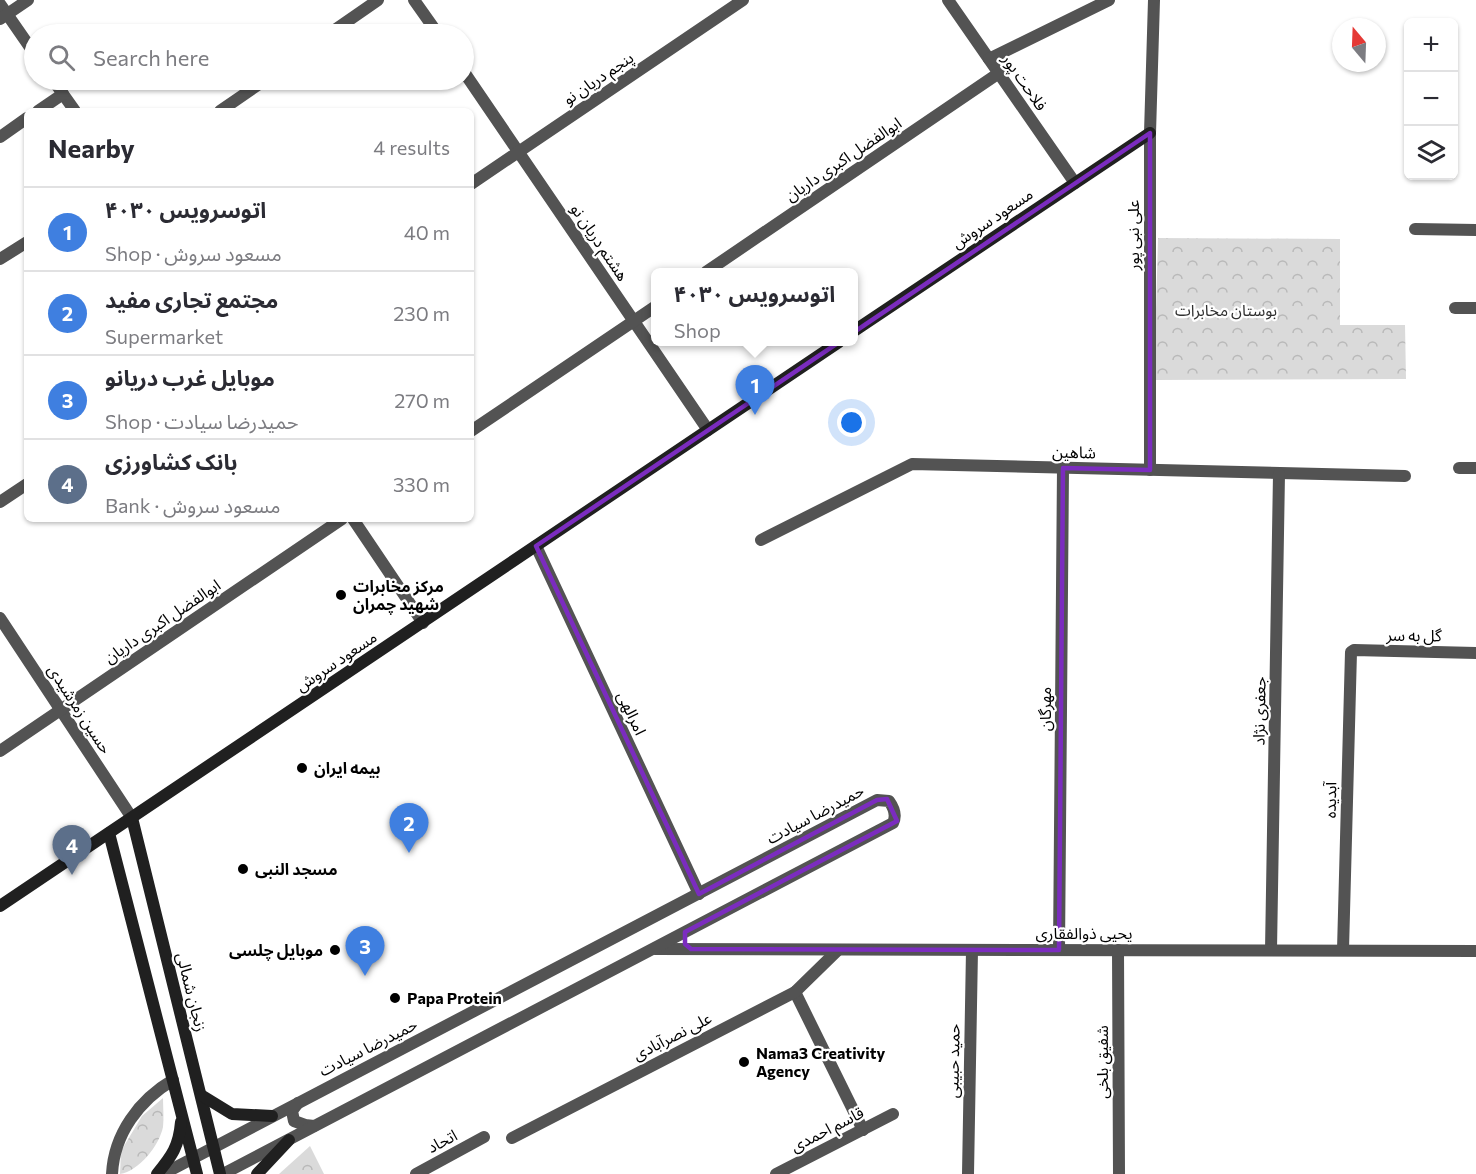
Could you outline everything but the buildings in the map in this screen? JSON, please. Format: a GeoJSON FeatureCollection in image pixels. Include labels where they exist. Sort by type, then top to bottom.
{"type":"FeatureCollection","features":[{"type":"Feature","properties":{"kind":"main road","name":"مسعود سروش"},"geometry":{"type":"LineString","coordinates":[[858,328],[1149,133]]}},
{"type":"Feature","properties":{"kind":"main road","name":"مسعود سروش"},"geometry":{"type":"LineString","coordinates":[[0,906],[833,346]]}},
{"type":"Feature","properties":{"kind":"main road","name":"زنجان شمالی"},"geometry":{"type":"LineString","coordinates":[[132,818],[221,1174]]}},
{"type":"Feature","properties":{"kind":"main road"},"geometry":{"type":"LineString","coordinates":[[109,833],[197,1174]]}},
{"type":"Feature","properties":{"kind":"main road"},"geometry":{"type":"LineString","coordinates":[[201,1095],[232,1114],[272,1116]]}},
{"type":"Feature","properties":{"kind":"main road"},"geometry":{"type":"LineString","coordinates":[[157,1174],[173,1154],[180,1136],[182,1115]]}},
{"type":"Feature","properties":{"kind":"main road"},"geometry":{"type":"LineString","coordinates":[[257,1174],[289,1140]]}},
{"type":"Feature","properties":{"kind":"street"},"geometry":{"type":"LineString","coordinates":[[24,40],[2,13],[28,0]]}},
{"type":"Feature","properties":{"kind":"street"},"geometry":{"type":"LineString","coordinates":[[343,24],[378,0]]}},
{"type":"Feature","properties":{"kind":"street"},"geometry":{"type":"LineString","coordinates":[[414,0],[431,24]]}},
{"type":"Feature","properties":{"kind":"street","name":"پنجم دریان‌ نو"},"geometry":{"type":"LineString","coordinates":[[474,182],[743,0]]}},
{"type":"Feature","properties":{"kind":"street","name":"فلاحت پور"},"geometry":{"type":"LineString","coordinates":[[948,0],[1074,183]]}},
{"type":"Feature","properties":{"kind":"street"},"geometry":{"type":"LineString","coordinates":[[989,59],[1109,0]]}},
{"type":"Feature","properties":{"kind":"street","name":"علی نبی پور"},"geometry":{"type":"LineString","coordinates":[[1150,470],[1149,133],[1154,0]]}},
{"type":"Feature","properties":{"kind":"street","name":"ابوالفضل اکبری داریان"},"geometry":{"type":"LineString","coordinates":[[713,268],[999,74]]}},
{"type":"Feature","properties":{"kind":"street","name":"هشتم دریان‌ نو"},"geometry":{"type":"LineString","coordinates":[[474,87],[708,430]]}},
{"type":"Feature","properties":{"kind":"street"},"geometry":{"type":"LineString","coordinates":[[60,90],[73,108]]}},
{"type":"Feature","properties":{"kind":"street"},"geometry":{"type":"LineString","coordinates":[[224,108],[250,90]]}},
{"type":"Feature","properties":{"kind":"street"},"geometry":{"type":"LineString","coordinates":[[42,108],[63,94]]}},
{"type":"Feature","properties":{"kind":"street"},"geometry":{"type":"LineString","coordinates":[[0,137],[24,120]]}},
{"type":"Feature","properties":{"kind":"street"},"geometry":{"type":"LineString","coordinates":[[1415,229],[1476,230]]}},
{"type":"Feature","properties":{"kind":"street"},"geometry":{"type":"LineString","coordinates":[[0,260],[24,244]]}},
{"type":"Feature","properties":{"kind":"street"},"geometry":{"type":"LineString","coordinates":[[1455,308],[1476,308]]}},
{"type":"Feature","properties":{"kind":"street"},"geometry":{"type":"LineString","coordinates":[[474,429],[651,309]]}},
{"type":"Feature","properties":{"kind":"street","name":"شاهین"},"geometry":{"type":"LineString","coordinates":[[761,540],[912,464],[1405,476]]}},
{"type":"Feature","properties":{"kind":"street","name":"مهرگان"},"geometry":{"type":"LineString","coordinates":[[1059,950],[1063,468]]}},
{"type":"Feature","properties":{"kind":"street"},"geometry":{"type":"LineString","coordinates":[[1459,468],[1476,468]]}},
{"type":"Feature","properties":{"kind":"street","name":"جعفری نژاد"},"geometry":{"type":"LineString","coordinates":[[1271,950],[1279,474]]}},
{"type":"Feature","properties":{"kind":"street"},"geometry":{"type":"LineString","coordinates":[[0,502],[24,486]]}},
{"type":"Feature","properties":{"kind":"street","name":"ابوالفضل اکبری داریان"},"geometry":{"type":"LineString","coordinates":[[0,751],[338,522]]}},
{"type":"Feature","properties":{"kind":"street"},"geometry":{"type":"LineString","coordinates":[[355,522],[423,623]]}},
{"type":"Feature","properties":{"kind":"street","name":"امرالهی"},"geometry":{"type":"LineString","coordinates":[[536,546],[699,894]]}},
{"type":"Feature","properties":{"kind":"street","name":"حسین زمرشيدی"},"geometry":{"type":"LineString","coordinates":[[0,618],[132,818]]}},
{"type":"Feature","properties":{"kind":"street","name":"گل به سر"},"geometry":{"type":"LineString","coordinates":[[1351,652],[1354,650],[1476,653]]}},
{"type":"Feature","properties":{"kind":"street","name":"آبدیده"},"geometry":{"type":"LineString","coordinates":[[1343,950],[1351,652]]}},
{"type":"Feature","properties":{"kind":"street","name":"حمیدرضا سیادت"},"geometry":{"type":"LineString","coordinates":[[163,1174],[877,800],[889,801],[894,807],[896,814],[893,823],[221,1174]]}},
{"type":"Feature","properties":{"kind":"street"},"geometry":{"type":"LineString","coordinates":[[685,932],[683,939],[691,949]]}},
{"type":"Feature","properties":{"kind":"street","name":"یحیی ذوالفقاری"},"geometry":{"type":"LineString","coordinates":[[651,949],[1476,951]]}},
{"type":"Feature","properties":{"kind":"street","name":"علی نصرآبادی"},"geometry":{"type":"LineString","coordinates":[[512,1138],[795,992],[838,950]]}},
{"type":"Feature","properties":{"kind":"street","name":"حمید حبیبی"},"geometry":{"type":"LineString","coordinates":[[968,1174],[972,950]]}},
{"type":"Feature","properties":{"kind":"street","name":"شفیق بلخی"},"geometry":{"type":"LineString","coordinates":[[1118,950],[1119,1174]]}},
{"type":"Feature","properties":{"kind":"street"},"geometry":{"type":"LineString","coordinates":[[795,992],[863,1130]]}},
{"type":"Feature","properties":{"kind":"street"},"geometry":{"type":"LineString","coordinates":[[112,1174],[116,1146],[133,1115],[158,1089],[173,1080]]}},
{"type":"Feature","properties":{"kind":"street"},"geometry":{"type":"LineString","coordinates":[[301,1100],[292,1111],[292,1118],[298,1123],[314,1126]]}},
{"type":"Feature","properties":{"kind":"street","name":"قاسم احمدی"},"geometry":{"type":"LineString","coordinates":[[776,1174],[893,1114]]}},
{"type":"Feature","properties":{"kind":"street","name":"اتحاد"},"geometry":{"type":"LineString","coordinates":[[417,1174],[484,1137]]}},
{"type":"Feature","properties":{"kind":"highlighted area"},"geometry":{"type":"Polygon","coordinates":[[[1150,133],[1150,470],[1063,468],[1059,950],[691,949],[685,944],[685,932],[897,821],[887,799],[877,800],[699,894],[536,546],[1150,133]]]}},
{"type":"Feature","properties":{"kind":"green space","name":"بوستان مخابرات"},"geometry":{"type":"Polygon","coordinates":[[[1158,238],[1340,239],[1340,325],[1405,325],[1406,379],[1154,380],[1158,238]]]}},
{"type":"Feature","properties":{"kind":"green space"},"geometry":{"type":"Polygon","coordinates":[[[163,1098],[163,1127],[157,1142],[141,1163],[120,1174],[121,1151],[142,1116],[163,1098]]]}},
{"type":"Feature","properties":{"kind":"green space"},"geometry":{"type":"Polygon","coordinates":[[[310,1146],[324,1174],[279,1174],[310,1146]]]}},
{"type":"Feature","properties":{"kind":"place","name":"اتوسرویس ۴۰۳۰"},"geometry":{"type":"Point","coordinates":[755,415]}},
{"type":"Feature","properties":{"kind":"place","name":"مرکز مخابرات شهید چمران"},"geometry":{"type":"Point","coordinates":[341,595]}},
{"type":"Feature","properties":{"kind":"place","name":"بیمه ایران"},"geometry":{"type":"Point","coordinates":[302,768]}},
{"type":"Feature","properties":{"kind":"place","name":"مجتمع تجاری مفید"},"geometry":{"type":"Point","coordinates":[409,853]}},
{"type":"Feature","properties":{"kind":"place","name":"مسجد النبی"},"geometry":{"type":"Point","coordinates":[243,869]}},
{"type":"Feature","properties":{"kind":"place","name":"بانک کشاورزی"},"geometry":{"type":"Point","coordinates":[72,875]}},
{"type":"Feature","properties":{"kind":"place","name":"موبایل چلسی"},"geometry":{"type":"Point","coordinates":[335,950]}},
{"type":"Feature","properties":{"kind":"place","name":"موبایل غرب دریانو"},"geometry":{"type":"Point","coordinates":[365,976]}},
{"type":"Feature","properties":{"kind":"place","name":"Papa Protein"},"geometry":{"type":"Point","coordinates":[395,998]}},
{"type":"Feature","properties":{"kind":"place","name":"Nama3 Creativity Agency"},"geometry":{"type":"Point","coordinates":[744,1062]}}]}
